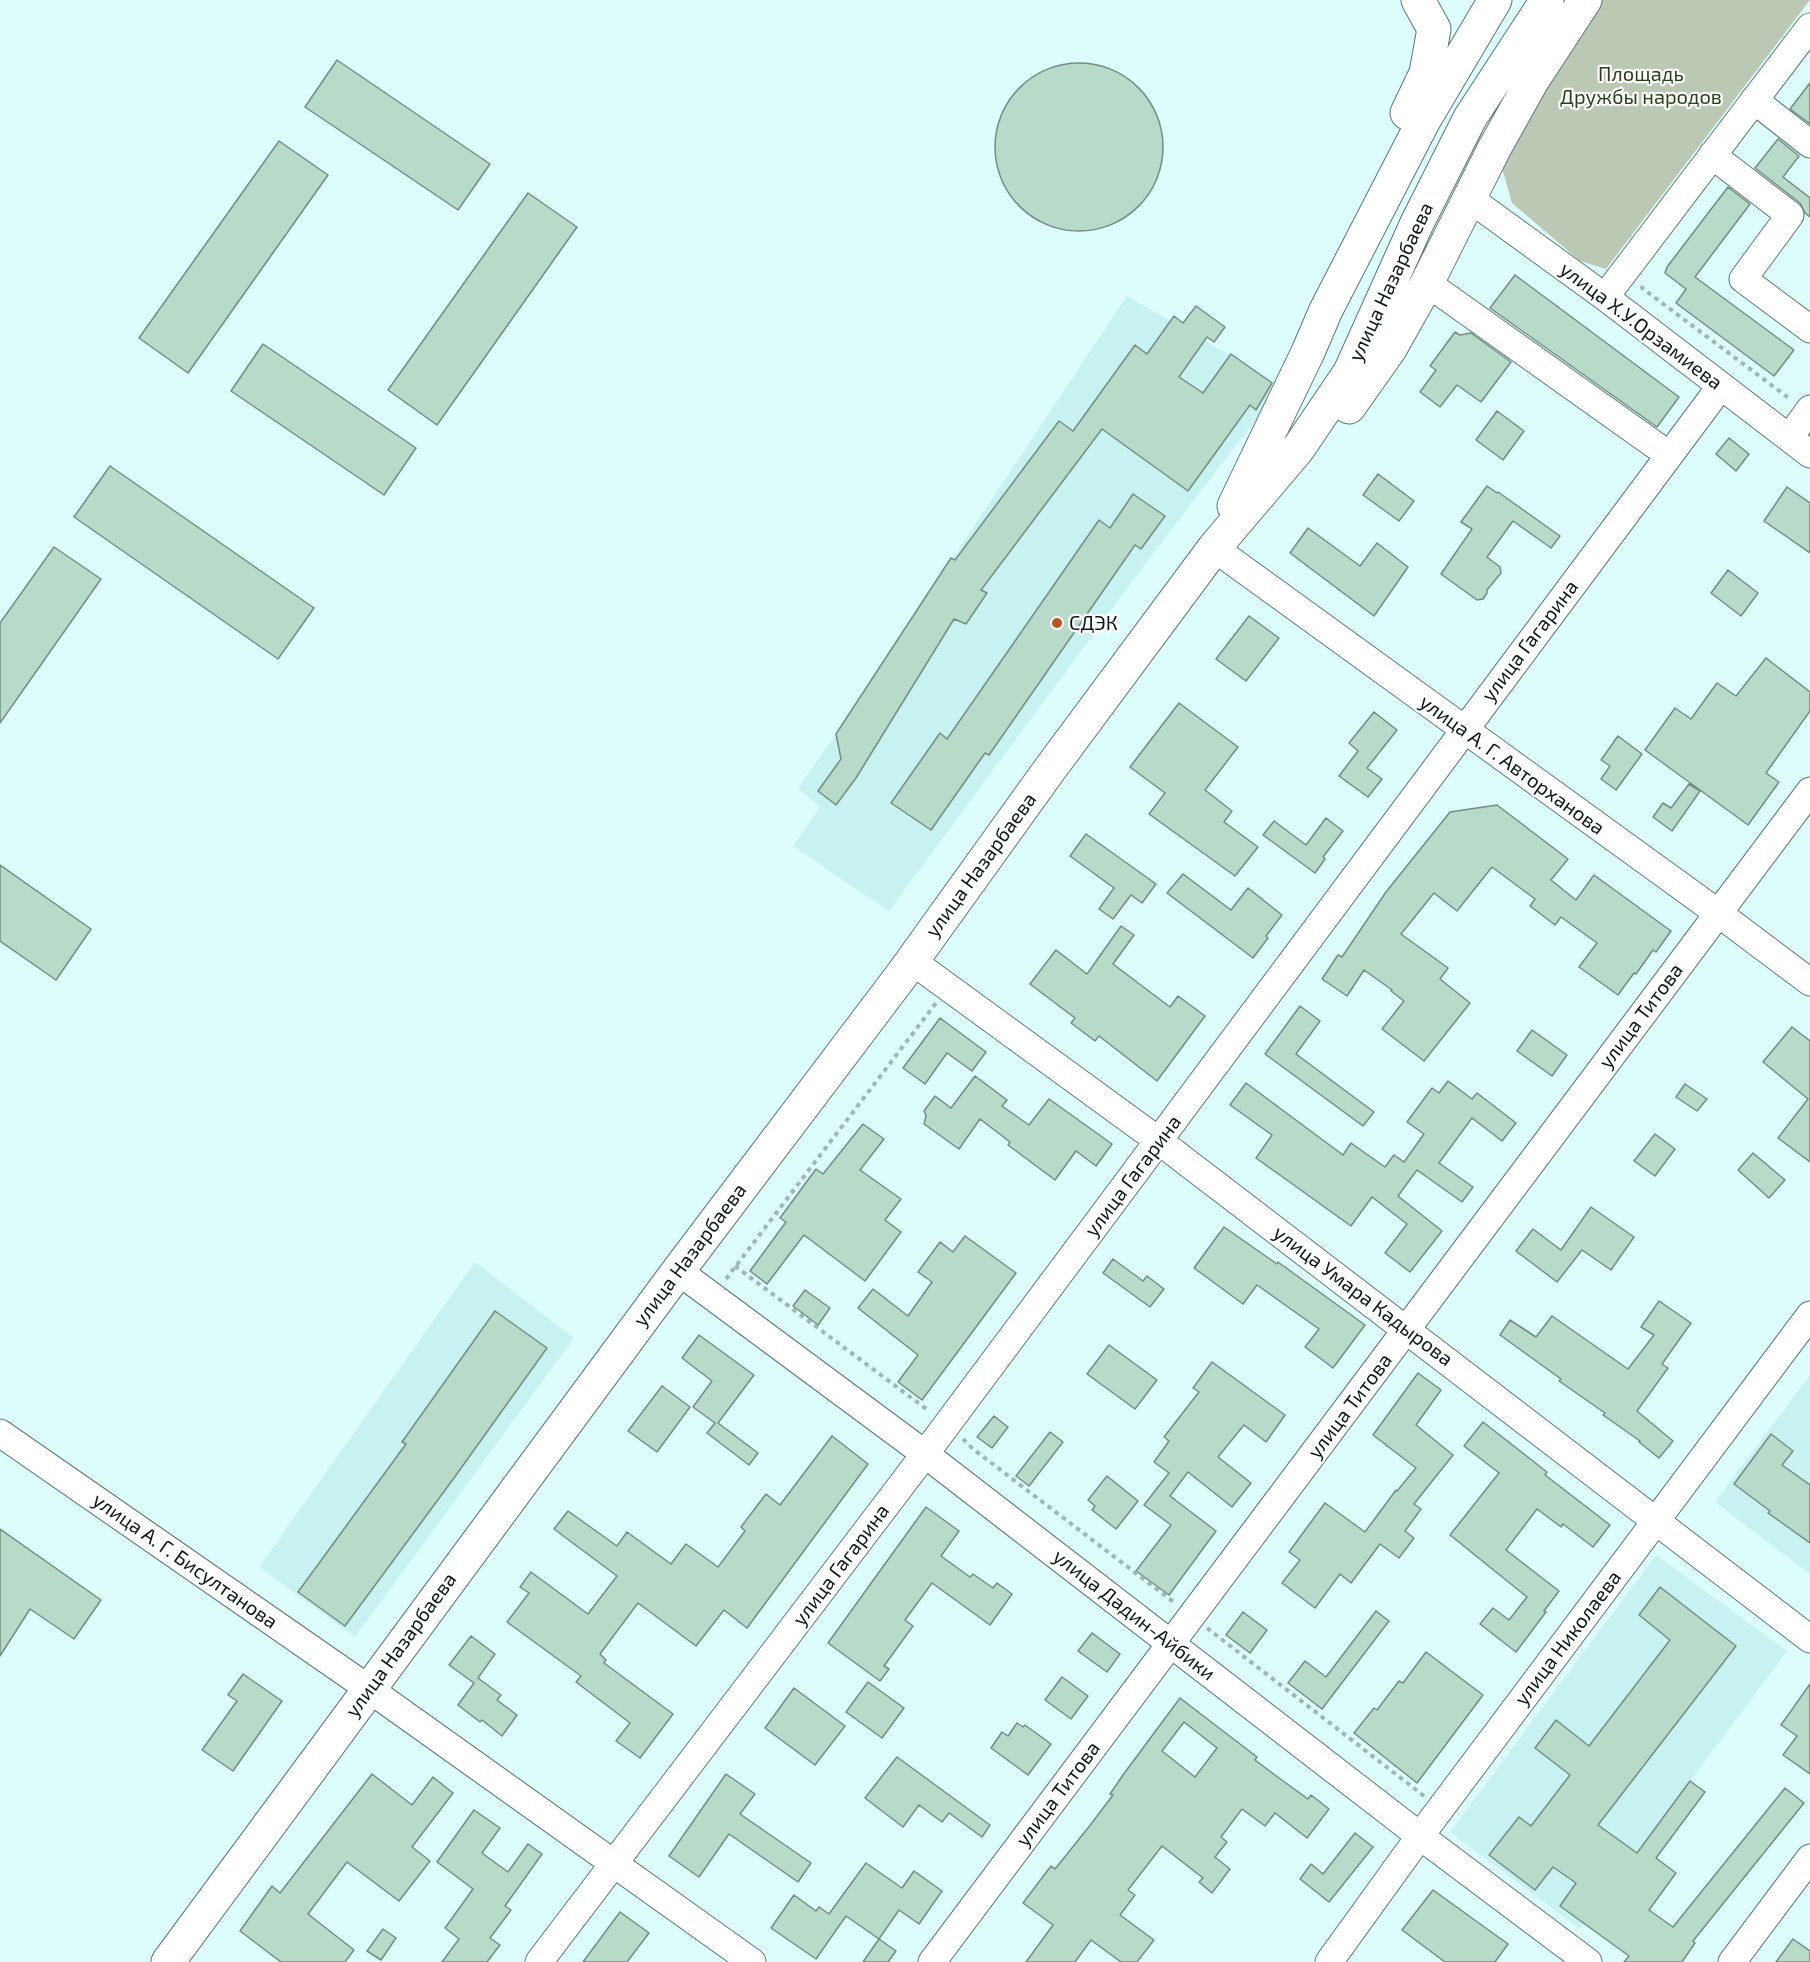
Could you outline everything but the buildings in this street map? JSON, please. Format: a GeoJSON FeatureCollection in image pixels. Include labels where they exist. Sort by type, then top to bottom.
{"type":"FeatureCollection","features":[{"type":"Feature","properties":{"kind":"main road"},"geometry":{"type":"LineString","coordinates":[[1326,310],[1374,178],[1426,73],[1434,29],[1418,0]]}},
{"type":"Feature","properties":{"kind":"main road","name":"улица Назарбаева"},"geometry":{"type":"LineString","coordinates":[[1214,548],[1326,310],[1424,120],[1495,0]]}},
{"type":"Feature","properties":{"kind":"main road","name":"улица Назарбаева"},"geometry":{"type":"LineString","coordinates":[[168,1962],[678,1271],[912,961],[1050,769],[1214,548],[1298,449],[1350,372],[1417,224],[1470,118],[1547,0]]}},
{"type":"Feature","properties":{"kind":"main road"},"geometry":{"type":"LineString","coordinates":[[1270,483],[1343,416],[1390,349],[1427,283],[1494,149],[1532,81],[1585,0]]}},
{"type":"Feature","properties":{"kind":"street"},"geometry":{"type":"LineString","coordinates":[[1605,297],[1810,27]]}},
{"type":"Feature","properties":{"kind":"street"},"geometry":{"type":"LineString","coordinates":[[1754,100],[1810,144]]}},
{"type":"Feature","properties":{"kind":"street"},"geometry":{"type":"LineString","coordinates":[[1712,155],[1790,215],[1743,279],[1810,329]]}},
{"type":"Feature","properties":{"kind":"street","name":"улица Х.У.Орзамиева"},"geometry":{"type":"LineString","coordinates":[[1470,199],[1605,297],[1800,446]]}},
{"type":"Feature","properties":{"kind":"street"},"geometry":{"type":"LineString","coordinates":[[1427,283],[1669,455]]}},
{"type":"Feature","properties":{"kind":"street","name":"улица Гагарина"},"geometry":{"type":"LineString","coordinates":[[539,1962],[925,1454],[1721,386]]}},
{"type":"Feature","properties":{"kind":"street"},"geometry":{"type":"LineString","coordinates":[[1800,446],[1809,410]]}},
{"type":"Feature","properties":{"kind":"street","name":"улица А. Г. Авторханова"},"geometry":{"type":"LineString","coordinates":[[1214,548],[1810,982]]}},
{"type":"Feature","properties":{"kind":"street","name":"улица Титова"},"geometry":{"type":"LineString","coordinates":[[932,1962],[1810,791]]}},
{"type":"Feature","properties":{"kind":"street","name":"улица Умара Кадырова"},"geometry":{"type":"LineString","coordinates":[[912,961],[1159,1141],[1810,1639]]}},
{"type":"Feature","properties":{"kind":"street","name":"улица Дадин-Айбики"},"geometry":{"type":"LineString","coordinates":[[678,1271],[925,1454],[1420,1836],[1588,1962]]}},
{"type":"Feature","properties":{"kind":"street","name":"улица Николаева"},"geometry":{"type":"LineString","coordinates":[[1329,1962],[1420,1836],[1810,1315]]}},
{"type":"Feature","properties":{"kind":"street","name":"улица А. Г. Бисултанова"},"geometry":{"type":"LineString","coordinates":[[0,1432],[369,1689],[752,1962]]}},
{"type":"Feature","properties":{"kind":"street"},"geometry":{"type":"LineString","coordinates":[[1745,1957],[1805,1874]]}},
{"type":"Feature","properties":{"kind":"path"},"geometry":{"type":"LineString","coordinates":[[1649,279],[1642,288],[1809,410]]}},
{"type":"Feature","properties":{"kind":"path"},"geometry":{"type":"LineString","coordinates":[[713,1296],[947,988]]}},
{"type":"Feature","properties":{"kind":"path"},"geometry":{"type":"LineString","coordinates":[[735,1266],[947,1424],[973,1449],[1441,1809]]}},
{"type":"Feature","properties":{"kind":"shaded area"},"geometry":{"type":"Polygon","coordinates":[[[1127,296],[1282,385],[1148,560],[889,911],[793,846],[820,807],[798,788],[1127,296]]]}},
{"type":"Feature","properties":{"kind":"shaded area"},"geometry":{"type":"Polygon","coordinates":[[[475,1262],[574,1338],[355,1637],[259,1567],[475,1262]]]}},
{"type":"Feature","properties":{"kind":"shaded area"},"geometry":{"type":"Polygon","coordinates":[[[1810,1375],[1810,1574],[1715,1502],[1810,1375]]]}},
{"type":"Feature","properties":{"kind":"shaded area"},"geometry":{"type":"Polygon","coordinates":[[[1656,1555],[1787,1651],[1580,1929],[1450,1832],[1656,1555]]]}},
{"type":"Feature","properties":{"kind":"green space","name":"Площадь Дружбы народов"},"geometry":{"type":"Polygon","coordinates":[[[1602,0],[1810,0],[1606,269],[1580,261],[1512,203],[1500,161],[1544,78],[1602,0]]]}},
{"type":"Feature","properties":{"kind":"place","name":"СДЭК"},"geometry":{"type":"Point","coordinates":[1057,623]}}]}
